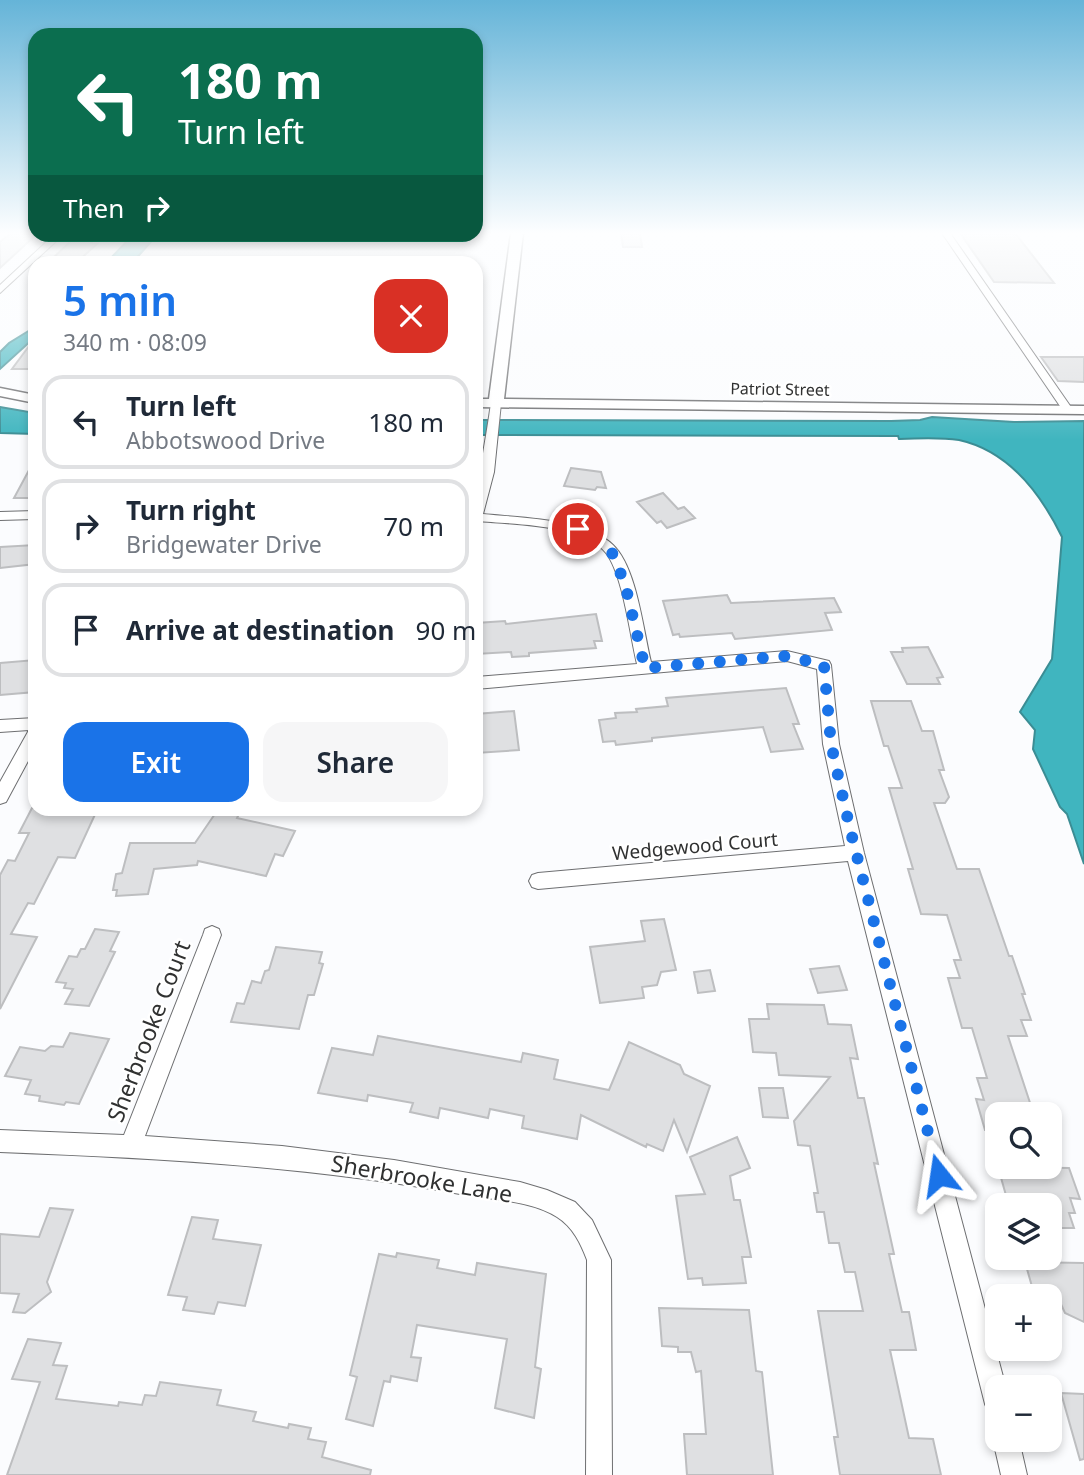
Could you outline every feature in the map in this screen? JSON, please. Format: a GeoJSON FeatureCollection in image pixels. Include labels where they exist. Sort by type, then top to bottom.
{"type":"FeatureCollection","features":[{"type":"Feature","properties":{"kind":"main road"},"geometry":{"type":"LineString","coordinates":[[495,409],[508,302]]}},
{"type":"Feature","properties":{"kind":"main road"},"geometry":{"type":"LineString","coordinates":[[0,392],[28,398]]}},
{"type":"Feature","properties":{"kind":"main road","name":"Patriot Street"},"geometry":{"type":"LineString","coordinates":[[483,405],[495,409],[1084,410]]}},
{"type":"Feature","properties":{"kind":"street"},"geometry":{"type":"LineString","coordinates":[[993,302],[1068,410]]}},
{"type":"Feature","properties":{"kind":"street"},"geometry":{"type":"LineString","coordinates":[[483,490],[488,472],[495,409]]}},
{"type":"Feature","properties":{"kind":"street"},"geometry":{"type":"LineString","coordinates":[[0,516],[28,515]]}},
{"type":"Feature","properties":{"kind":"street"},"geometry":{"type":"LineString","coordinates":[[483,517],[578,529],[610,548],[625,584],[645,668]]}},
{"type":"Feature","properties":{"kind":"street"},"geometry":{"type":"LineString","coordinates":[[483,682],[787,656],[824,665],[831,744],[855,853],[990,1375]]}},
{"type":"Feature","properties":{"kind":"street"},"geometry":{"type":"LineString","coordinates":[[0,726],[28,724]]}},
{"type":"Feature","properties":{"kind":"street"},"geometry":{"type":"LineString","coordinates":[[0,797],[28,747]]}},
{"type":"Feature","properties":{"kind":"street","name":"Wedgewood Court"},"geometry":{"type":"LineString","coordinates":[[538,881],[855,853]]}},
{"type":"Feature","properties":{"kind":"street","name":"Sherbrooke Court"},"geometry":{"type":"LineString","coordinates":[[131,1144],[212,935]]}},
{"type":"Feature","properties":{"kind":"street","name":"Sherbrooke Lane"},"geometry":{"type":"LineString","coordinates":[[0,1141],[131,1144],[300,1157],[413,1173],[561,1206],[586,1227],[599,1260],[600,1475]]}},
{"type":"Feature","properties":{"kind":"street"},"geometry":{"type":"LineString","coordinates":[[1009,1452],[1014,1475]]}},
{"type":"Feature","properties":{"kind":"water"},"geometry":{"type":"Polygon","coordinates":[[[28,331],[28,343],[0,369],[0,352],[28,331]]]}},
{"type":"Feature","properties":{"kind":"water"},"geometry":{"type":"Polygon","coordinates":[[[0,407],[28,412],[28,434],[0,433],[0,407]]]}},
{"type":"Feature","properties":{"kind":"water"},"geometry":{"type":"Polygon","coordinates":[[[932,417],[1014,422],[1084,421],[1084,864],[1067,814],[1060,807],[1033,749],[1035,730],[1020,712],[1052,659],[1062,537],[1033,490],[1008,464],[977,446],[959,440],[937,438],[483,435],[483,420],[920,420],[932,417]]]}},
{"type":"Feature","properties":{"kind":"building"},"geometry":{"type":"Polygon","coordinates":[[[28,347],[28,369],[12,369],[28,347]]]}},
{"type":"Feature","properties":{"kind":"building"},"geometry":{"type":"Polygon","coordinates":[[[1041,357],[1084,357],[1084,382],[1058,381],[1041,357]]]}},
{"type":"Feature","properties":{"kind":"building"},"geometry":{"type":"Polygon","coordinates":[[[571,468],[601,472],[606,488],[597,487],[595,490],[564,486],[571,468]]]}},
{"type":"Feature","properties":{"kind":"building"},"geometry":{"type":"Polygon","coordinates":[[[28,472],[28,498],[14,498],[28,472]]]}},
{"type":"Feature","properties":{"kind":"building"},"geometry":{"type":"Polygon","coordinates":[[[663,493],[678,509],[684,507],[695,518],[667,528],[661,521],[657,523],[637,502],[663,493]]]}},
{"type":"Feature","properties":{"kind":"building"},"geometry":{"type":"Polygon","coordinates":[[[28,545],[28,565],[0,568],[0,547],[28,545]]]}},
{"type":"Feature","properties":{"kind":"building"},"geometry":{"type":"Polygon","coordinates":[[[727,595],[731,603],[834,598],[841,612],[825,613],[832,630],[735,639],[732,633],[680,637],[679,634],[673,635],[663,601],[727,595]]]}},
{"type":"Feature","properties":{"kind":"building"},"geometry":{"type":"Polygon","coordinates":[[[596,614],[602,641],[594,641],[596,648],[529,653],[529,656],[512,657],[511,652],[483,654],[483,623],[505,621],[506,624],[596,614]]]}},
{"type":"Feature","properties":{"kind":"building"},"geometry":{"type":"Polygon","coordinates":[[[928,647],[943,677],[937,678],[940,684],[907,684],[891,652],[903,652],[902,648],[928,647]]]}},
{"type":"Feature","properties":{"kind":"building"},"geometry":{"type":"Polygon","coordinates":[[[28,661],[28,693],[0,695],[0,663],[28,661]]]}},
{"type":"Feature","properties":{"kind":"building"},"geometry":{"type":"Polygon","coordinates":[[[786,688],[799,724],[793,724],[803,749],[771,752],[763,727],[652,738],[652,741],[616,745],[615,741],[603,742],[599,720],[616,718],[615,713],[668,706],[666,698],[786,688]]]}},
{"type":"Feature","properties":{"kind":"building"},"geometry":{"type":"Polygon","coordinates":[[[871,701],[911,701],[922,731],[933,731],[944,770],[939,770],[949,797],[945,803],[934,803],[957,869],[979,869],[1025,994],[1022,994],[1031,1020],[1021,1020],[1027,1036],[1008,1036],[1030,1102],[985,1102],[985,1130],[976,1099],[984,1100],[977,1078],[987,1078],[972,1028],[962,1028],[948,978],[960,978],[954,960],[961,960],[947,915],[921,914],[908,869],[913,869],[889,788],[902,788],[888,746],[884,746],[871,701]]]}},
{"type":"Feature","properties":{"kind":"building"},"geometry":{"type":"Polygon","coordinates":[[[514,711],[519,750],[483,753],[483,713],[514,711]]]}},
{"type":"Feature","properties":{"kind":"building"},"geometry":{"type":"Polygon","coordinates":[[[28,816],[94,816],[75,858],[58,857],[34,904],[28,903],[11,934],[37,937],[0,1009],[0,875],[8,860],[15,861],[29,833],[19,833],[28,816]]]}},
{"type":"Feature","properties":{"kind":"building"},"geometry":{"type":"Polygon","coordinates":[[[214,816],[238,816],[237,818],[295,831],[283,856],[275,854],[266,876],[198,861],[197,865],[154,869],[148,894],[116,896],[117,890],[113,890],[116,874],[122,873],[130,843],[195,843],[214,816]]]}},
{"type":"Feature","properties":{"kind":"building"},"geometry":{"type":"Polygon","coordinates":[[[664,919],[676,970],[661,972],[657,985],[642,987],[644,998],[600,1003],[590,947],[645,941],[641,921],[664,919]]]}},
{"type":"Feature","properties":{"kind":"building"},"geometry":{"type":"Polygon","coordinates":[[[95,929],[119,932],[110,951],[115,952],[89,1006],[65,1004],[73,989],[64,988],[66,983],[56,982],[69,956],[77,957],[81,949],[85,949],[95,929]]]}},
{"type":"Feature","properties":{"kind":"building"},"geometry":{"type":"Polygon","coordinates":[[[276,947],[322,952],[319,963],[323,964],[314,995],[308,995],[299,1029],[231,1022],[237,1003],[244,1004],[252,981],[261,983],[265,971],[269,970],[276,947]]]}},
{"type":"Feature","properties":{"kind":"building"},"geometry":{"type":"Polygon","coordinates":[[[839,966],[847,990],[818,993],[810,969],[839,966]]]}},
{"type":"Feature","properties":{"kind":"building"},"geometry":{"type":"Polygon","coordinates":[[[710,970],[715,991],[698,993],[694,972],[710,970]]]}},
{"type":"Feature","properties":{"kind":"building"},"geometry":{"type":"Polygon","coordinates":[[[767,1004],[824,1005],[828,1024],[851,1025],[858,1059],[850,1058],[858,1098],[864,1098],[878,1164],[874,1163],[894,1254],[889,1254],[902,1312],[909,1312],[916,1350],[890,1350],[909,1438],[933,1439],[941,1475],[840,1475],[834,1437],[838,1437],[818,1311],[863,1311],[855,1272],[845,1272],[839,1243],[829,1243],[824,1212],[817,1212],[814,1193],[818,1193],[810,1146],[798,1145],[794,1121],[830,1077],[779,1075],[776,1053],[753,1052],[749,1019],[769,1019],[767,1004]]]}},
{"type":"Feature","properties":{"kind":"building"},"geometry":{"type":"Polygon","coordinates":[[[70,1033],[109,1039],[79,1104],[66,1102],[64,1105],[39,1101],[40,1096],[25,1094],[31,1080],[5,1076],[20,1047],[45,1051],[51,1046],[63,1047],[70,1033]]]}},
{"type":"Feature","properties":{"kind":"building"},"geometry":{"type":"Polygon","coordinates":[[[378,1036],[521,1062],[523,1053],[558,1060],[554,1079],[609,1090],[629,1042],[680,1065],[684,1074],[710,1086],[687,1152],[674,1120],[663,1151],[647,1144],[646,1147],[581,1115],[577,1139],[522,1128],[524,1116],[490,1109],[488,1118],[440,1108],[438,1118],[410,1112],[413,1103],[368,1095],[367,1101],[318,1093],[332,1048],[373,1055],[378,1036]]]}},
{"type":"Feature","properties":{"kind":"building"},"geometry":{"type":"Polygon","coordinates":[[[759,1088],[783,1088],[788,1118],[763,1117],[759,1088]]]}},
{"type":"Feature","properties":{"kind":"building"},"geometry":{"type":"Polygon","coordinates":[[[737,1137],[750,1168],[730,1176],[734,1200],[740,1200],[751,1257],[742,1257],[746,1283],[703,1285],[702,1278],[688,1279],[676,1196],[705,1194],[690,1157],[737,1137]]]}},
{"type":"Feature","properties":{"kind":"building"},"geometry":{"type":"Polygon","coordinates":[[[1062,1168],[1069,1168],[1080,1199],[1070,1198],[1075,1213],[1069,1213],[1074,1228],[1062,1228],[1062,1193],[1005,1193],[1001,1179],[1062,1179],[1062,1168]]]}},
{"type":"Feature","properties":{"kind":"building"},"geometry":{"type":"Polygon","coordinates":[[[50,1208],[73,1210],[47,1282],[51,1292],[25,1313],[13,1312],[19,1294],[0,1293],[0,1234],[39,1237],[50,1208]]]}},
{"type":"Feature","properties":{"kind":"building"},"geometry":{"type":"Polygon","coordinates":[[[192,1217],[218,1220],[213,1239],[261,1245],[245,1306],[218,1302],[214,1314],[183,1310],[187,1297],[168,1295],[192,1217]]]}},
{"type":"Feature","properties":{"kind":"building"},"geometry":{"type":"Polygon","coordinates":[[[397,1253],[439,1260],[437,1268],[475,1275],[477,1263],[546,1274],[535,1367],[541,1369],[534,1418],[495,1408],[507,1339],[417,1325],[411,1357],[421,1358],[417,1381],[391,1376],[390,1382],[384,1381],[373,1426],[346,1419],[357,1377],[350,1375],[379,1254],[396,1257],[397,1253]]]}},
{"type":"Feature","properties":{"kind":"building"},"geometry":{"type":"Polygon","coordinates":[[[1062,1263],[1084,1263],[1084,1322],[1065,1313],[1062,1306],[1062,1284],[1031,1284],[1027,1270],[1062,1270],[1062,1263]]]}},
{"type":"Feature","properties":{"kind":"building"},"geometry":{"type":"Polygon","coordinates":[[[659,1308],[749,1310],[756,1371],[762,1372],[773,1475],[687,1475],[684,1434],[706,1434],[701,1371],[696,1372],[691,1352],[678,1352],[678,1347],[662,1346],[659,1308]]]}},
{"type":"Feature","properties":{"kind":"building"},"geometry":{"type":"Polygon","coordinates":[[[28,1339],[61,1343],[53,1365],[67,1366],[56,1399],[118,1406],[119,1402],[142,1405],[145,1395],[156,1396],[160,1382],[221,1390],[217,1405],[256,1412],[253,1421],[288,1428],[289,1424],[311,1428],[308,1439],[326,1442],[322,1457],[371,1470],[370,1475],[7,1475],[40,1382],[12,1379],[28,1339]]]}},
{"type":"Feature","properties":{"kind":"building"},"geometry":{"type":"Polygon","coordinates":[[[1062,1393],[1084,1394],[1084,1459],[1080,1460],[1062,1393]]]}},
{"type":"Feature","properties":{"kind":"route"},"geometry":{"type":"LineString","coordinates":[[578,529],[610,548],[625,584],[645,668],[787,656],[824,665],[831,744],[850,829],[939,1175]]}}]}
